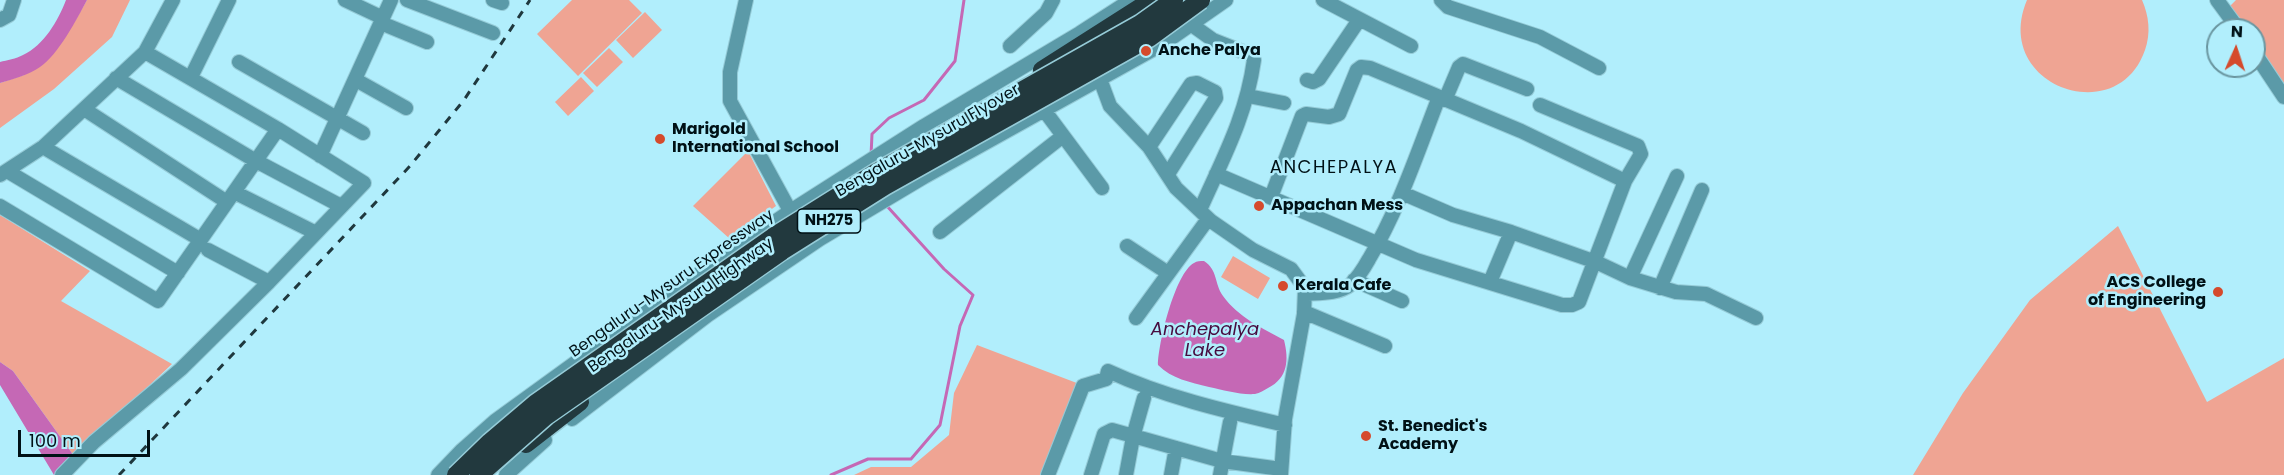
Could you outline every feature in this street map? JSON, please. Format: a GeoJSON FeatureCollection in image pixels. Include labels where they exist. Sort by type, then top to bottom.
{"type":"FeatureCollection","features":[{"type":"Feature","properties":{"kind":"highway","name":"Bengaluru-Mysuru Expressway"},"geometry":{"type":"LineString","coordinates":[[447,475],[519,409],[829,189],[1082,38],[1152,0]]}},
{"type":"Feature","properties":{"kind":"highway","name":"Bengaluru-Mysuru Expressway"},"geometry":{"type":"LineString","coordinates":[[456,475],[536,403],[773,237],[877,172],[1140,24],[1174,0]]}},
{"type":"Feature","properties":{"kind":"highway","name":"Bengaluru-Mysuru Flyover"},"geometry":{"type":"LineString","coordinates":[[479,475],[546,416],[783,250],[885,186],[1149,38],[1201,0]]}},
{"type":"Feature","properties":{"kind":"highway","name":"Bengaluru-Mysuru Highway"},"geometry":{"type":"LineString","coordinates":[[491,475],[543,430],[746,282],[853,215],[1100,76],[1212,0]]}},
{"type":"Feature","properties":{"kind":"highway"},"geometry":{"type":"LineString","coordinates":[[491,434],[511,457]]}},
{"type":"Feature","properties":{"kind":"street"},"geometry":{"type":"LineString","coordinates":[[173,0],[145,51],[43,147],[3,173],[178,273]]}},
{"type":"Feature","properties":{"kind":"street"},"geometry":{"type":"LineString","coordinates":[[191,77],[229,0]]}},
{"type":"Feature","properties":{"kind":"street"},"geometry":{"type":"LineString","coordinates":[[345,0],[427,42]]}},
{"type":"Feature","properties":{"kind":"street"},"geometry":{"type":"LineString","coordinates":[[320,156],[391,0]]}},
{"type":"Feature","properties":{"kind":"street"},"geometry":{"type":"LineString","coordinates":[[408,0],[493,33]]}},
{"type":"Feature","properties":{"kind":"street"},"geometry":{"type":"LineString","coordinates":[[746,0],[730,72],[730,100],[791,215]]}},
{"type":"Feature","properties":{"kind":"street"},"geometry":{"type":"LineString","coordinates":[[1010,46],[1046,13],[1053,0]]}},
{"type":"Feature","properties":{"kind":"street","name":"Bengaluru-Mysuru Expressway"},"geometry":{"type":"LineString","coordinates":[[1082,38],[1109,6],[1131,0]]}},
{"type":"Feature","properties":{"kind":"street","name":"NH275"},"geometry":{"type":"LineString","coordinates":[[1100,76],[1163,44],[1226,0]]}},
{"type":"Feature","properties":{"kind":"street"},"geometry":{"type":"LineString","coordinates":[[1323,0],[1411,46]]}},
{"type":"Feature","properties":{"kind":"street"},"geometry":{"type":"LineString","coordinates":[[1442,0],[1448,7],[1540,38],[1599,68]]}},
{"type":"Feature","properties":{"kind":"street"},"geometry":{"type":"LineString","coordinates":[[2217,0],[2230,18]]}},
{"type":"Feature","properties":{"kind":"street"},"geometry":{"type":"LineString","coordinates":[[0,20],[9,15],[12,1]]}},
{"type":"Feature","properties":{"kind":"street"},"geometry":{"type":"LineString","coordinates":[[1307,80],[1319,79],[1359,20]]}},
{"type":"Feature","properties":{"kind":"street"},"geometry":{"type":"LineString","coordinates":[[1136,318],[1168,273],[1204,214],[1216,174],[1237,130],[1248,96],[1253,56],[1213,40],[1192,25]]}},
{"type":"Feature","properties":{"kind":"street"},"geometry":{"type":"LineString","coordinates":[[1082,38],[1100,76],[1110,106],[1149,147],[1176,188],[1204,214],[1253,250],[1291,269],[1305,288],[1304,312],[1285,425],[1281,472],[1221,468],[1176,448],[1114,430],[1105,433],[1091,475]]}},
{"type":"Feature","properties":{"kind":"street"},"geometry":{"type":"LineString","coordinates":[[62,475],[94,442],[181,369],[364,183],[278,129],[145,51]]}},
{"type":"Feature","properties":{"kind":"street"},"geometry":{"type":"LineString","coordinates":[[240,62],[363,133]]}},
{"type":"Feature","properties":{"kind":"street"},"geometry":{"type":"LineString","coordinates":[[1305,294],[1344,288],[1354,280],[1378,245],[1442,98],[1459,67],[1463,64],[1527,89]]}},
{"type":"Feature","properties":{"kind":"street"},"geometry":{"type":"LineString","coordinates":[[1271,197],[1301,117],[1306,114],[1329,117],[1339,114],[1357,70],[1361,67],[1370,68],[1521,132],[1625,181]]}},
{"type":"Feature","properties":{"kind":"street"},"geometry":{"type":"LineString","coordinates":[[2266,70],[2284,98]]}},
{"type":"Feature","properties":{"kind":"street"},"geometry":{"type":"LineString","coordinates":[[116,78],[256,161],[342,206]]}},
{"type":"Feature","properties":{"kind":"street"},"geometry":{"type":"LineString","coordinates":[[356,80],[406,108]]}},
{"type":"Feature","properties":{"kind":"street"},"geometry":{"type":"LineString","coordinates":[[1149,147],[1191,84],[1197,83],[1215,92],[1216,98],[1168,174]]}},
{"type":"Feature","properties":{"kind":"street"},"geometry":{"type":"LineString","coordinates":[[1248,96],[1284,103]]}},
{"type":"Feature","properties":{"kind":"street"},"geometry":{"type":"LineString","coordinates":[[1216,174],[1416,260],[1562,305],[1572,305],[1579,302],[1625,181],[1641,154],[1640,147],[1540,105]]}},
{"type":"Feature","properties":{"kind":"street"},"geometry":{"type":"LineString","coordinates":[[1042,108],[1102,188]]}},
{"type":"Feature","properties":{"kind":"street"},"geometry":{"type":"LineString","coordinates":[[84,109],[231,197],[316,233]]}},
{"type":"Feature","properties":{"kind":"street"},"geometry":{"type":"LineString","coordinates":[[0,206],[158,302],[178,273],[205,245],[231,197],[278,129]]}},
{"type":"Feature","properties":{"kind":"street"},"geometry":{"type":"LineString","coordinates":[[940,232],[1063,136]]}},
{"type":"Feature","properties":{"kind":"street"},"geometry":{"type":"LineString","coordinates":[[43,147],[269,282]]}},
{"type":"Feature","properties":{"kind":"street"},"geometry":{"type":"LineString","coordinates":[[1629,278],[1677,176]]}},
{"type":"Feature","properties":{"kind":"street"},"geometry":{"type":"LineString","coordinates":[[1660,288],[1702,190]]}},
{"type":"Feature","properties":{"kind":"street"},"geometry":{"type":"LineString","coordinates":[[1402,193],[1452,215],[1511,232],[1596,262],[1629,278],[1676,292],[1706,294],[1756,318]]}},
{"type":"Feature","properties":{"kind":"street","name":"Bengaluru-Mysuru Expressway"},"geometry":{"type":"LineString","coordinates":[[438,475],[495,421],[677,289],[791,215]]}},
{"type":"Feature","properties":{"kind":"street","name":"NH275"},"geometry":{"type":"LineString","coordinates":[[506,475],[538,445],[708,315],[853,215]]}},
{"type":"Feature","properties":{"kind":"street"},"geometry":{"type":"LineString","coordinates":[[1490,282],[1511,232]]}},
{"type":"Feature","properties":{"kind":"street"},"geometry":{"type":"LineString","coordinates":[[1127,246],[1168,273]]}},
{"type":"Feature","properties":{"kind":"street"},"geometry":{"type":"LineString","coordinates":[[1354,280],[1402,301]]}},
{"type":"Feature","properties":{"kind":"street"},"geometry":{"type":"LineString","coordinates":[[1304,312],[1385,346]]}},
{"type":"Feature","properties":{"kind":"street"},"geometry":{"type":"LineString","coordinates":[[1048,475],[1083,386],[1106,379],[1108,370],[1125,379],[1173,395],[1285,425]]}},
{"type":"Feature","properties":{"kind":"street"},"geometry":{"type":"LineString","coordinates":[[1126,475],[1133,437],[1144,398]]}},
{"type":"Feature","properties":{"kind":"street"},"geometry":{"type":"LineString","coordinates":[[1221,468],[1230,422]]}},
{"type":"Feature","properties":{"kind":"street"},"geometry":{"type":"LineString","coordinates":[[1171,475],[1176,448]]}},
{"type":"Feature","properties":{"kind":"shaded area"},"geometry":{"type":"Polygon","coordinates":[[[87,0],[130,0],[112,37],[54,89],[0,128],[0,83],[24,75],[75,21],[87,0]]]}},
{"type":"Feature","properties":{"kind":"shaded area"},"geometry":{"type":"Polygon","coordinates":[[[572,0],[629,0],[642,13],[578,76],[537,34],[572,0]]]}},
{"type":"Feature","properties":{"kind":"shaded area"},"geometry":{"type":"Polygon","coordinates":[[[2027,0],[2142,0],[2148,25],[2145,50],[2130,75],[2110,88],[2086,92],[2062,87],[2041,75],[2026,55],[2021,30],[2027,0]]]}},
{"type":"Feature","properties":{"kind":"shaded area"},"geometry":{"type":"Polygon","coordinates":[[[2236,0],[2284,0],[2284,91],[2266,63],[2266,18],[2238,18],[2230,6],[2236,0]]]}},
{"type":"Feature","properties":{"kind":"shaded area"},"geometry":{"type":"Polygon","coordinates":[[[645,12],[662,30],[633,58],[616,40],[645,12]]]}},
{"type":"Feature","properties":{"kind":"shaded area"},"geometry":{"type":"Polygon","coordinates":[[[609,48],[623,62],[597,87],[583,73],[609,48]]]}},
{"type":"Feature","properties":{"kind":"shaded area"},"geometry":{"type":"Polygon","coordinates":[[[581,77],[594,91],[568,116],[555,102],[581,77]]]}},
{"type":"Feature","properties":{"kind":"shaded area"},"geometry":{"type":"Polygon","coordinates":[[[748,151],[776,206],[730,239],[693,206],[748,151]]]}},
{"type":"Feature","properties":{"kind":"shaded area"},"geometry":{"type":"Polygon","coordinates":[[[0,215],[90,271],[61,301],[172,364],[74,456],[13,371],[0,362],[0,215]]]}},
{"type":"Feature","properties":{"kind":"shaded area"},"geometry":{"type":"Polygon","coordinates":[[[2118,226],[2207,402],[2284,358],[2284,475],[1913,475],[1963,393],[2030,300],[2118,226]]]}},
{"type":"Feature","properties":{"kind":"shaded area"},"geometry":{"type":"Polygon","coordinates":[[[1233,256],[1270,278],[1258,299],[1221,277],[1233,256]]]}},
{"type":"Feature","properties":{"kind":"shaded area"},"geometry":{"type":"Polygon","coordinates":[[[977,345],[1082,385],[1049,475],[854,475],[871,467],[911,467],[949,435],[954,393],[977,345]]]}},
{"type":"Feature","properties":{"kind":"water"},"geometry":{"type":"Polygon","coordinates":[[[66,0],[87,0],[54,54],[36,70],[0,83],[0,62],[31,51],[44,39],[66,0]]]}},
{"type":"Feature","properties":{"kind":"water","name":"Anchepalya Lake"},"geometry":{"type":"Polygon","coordinates":[[[1204,261],[1212,268],[1223,296],[1236,310],[1284,340],[1286,361],[1283,374],[1275,384],[1259,393],[1238,393],[1195,383],[1175,377],[1158,365],[1164,326],[1180,280],[1194,263],[1204,261]]]}},
{"type":"Feature","properties":{"kind":"water"},"geometry":{"type":"Polygon","coordinates":[[[0,362],[13,371],[74,456],[54,475],[0,385],[0,362]]]}},
{"type":"Feature","properties":{"kind":"waterway"},"geometry":{"type":"LineString","coordinates":[[871,156],[872,134],[889,118],[924,100],[955,61],[964,0]]}},
{"type":"Feature","properties":{"kind":"waterway"},"geometry":{"type":"LineString","coordinates":[[831,475],[868,459],[911,459],[940,425],[960,326],[973,295],[944,269],[886,205]]}},
{"type":"Feature","properties":{"kind":"railway"},"geometry":{"type":"LineString","coordinates":[[119,475],[410,166],[464,100],[530,0]]}},
{"type":"Feature","properties":{"kind":"place","name":"Anche Palya"},"geometry":{"type":"Point","coordinates":[1146,51]}},
{"type":"Feature","properties":{"kind":"place","name":"Marigold International School"},"geometry":{"type":"Point","coordinates":[660,139]}},
{"type":"Feature","properties":{"kind":"place","name":"Appachan Mess"},"geometry":{"type":"Point","coordinates":[1259,206]}},
{"type":"Feature","properties":{"kind":"place","name":"Kerala Cafe"},"geometry":{"type":"Point","coordinates":[1283,286]}},
{"type":"Feature","properties":{"kind":"place","name":"ACS College of Engineering"},"geometry":{"type":"Point","coordinates":[2218,292]}},
{"type":"Feature","properties":{"kind":"place","name":"St. Benedict's Academy"},"geometry":{"type":"Point","coordinates":[1366,436]}},
{"type":"Feature","properties":{"kind":"district","name":"ANCHEPALYA"},"geometry":{"type":"Point","coordinates":[1334,168]}}]}
